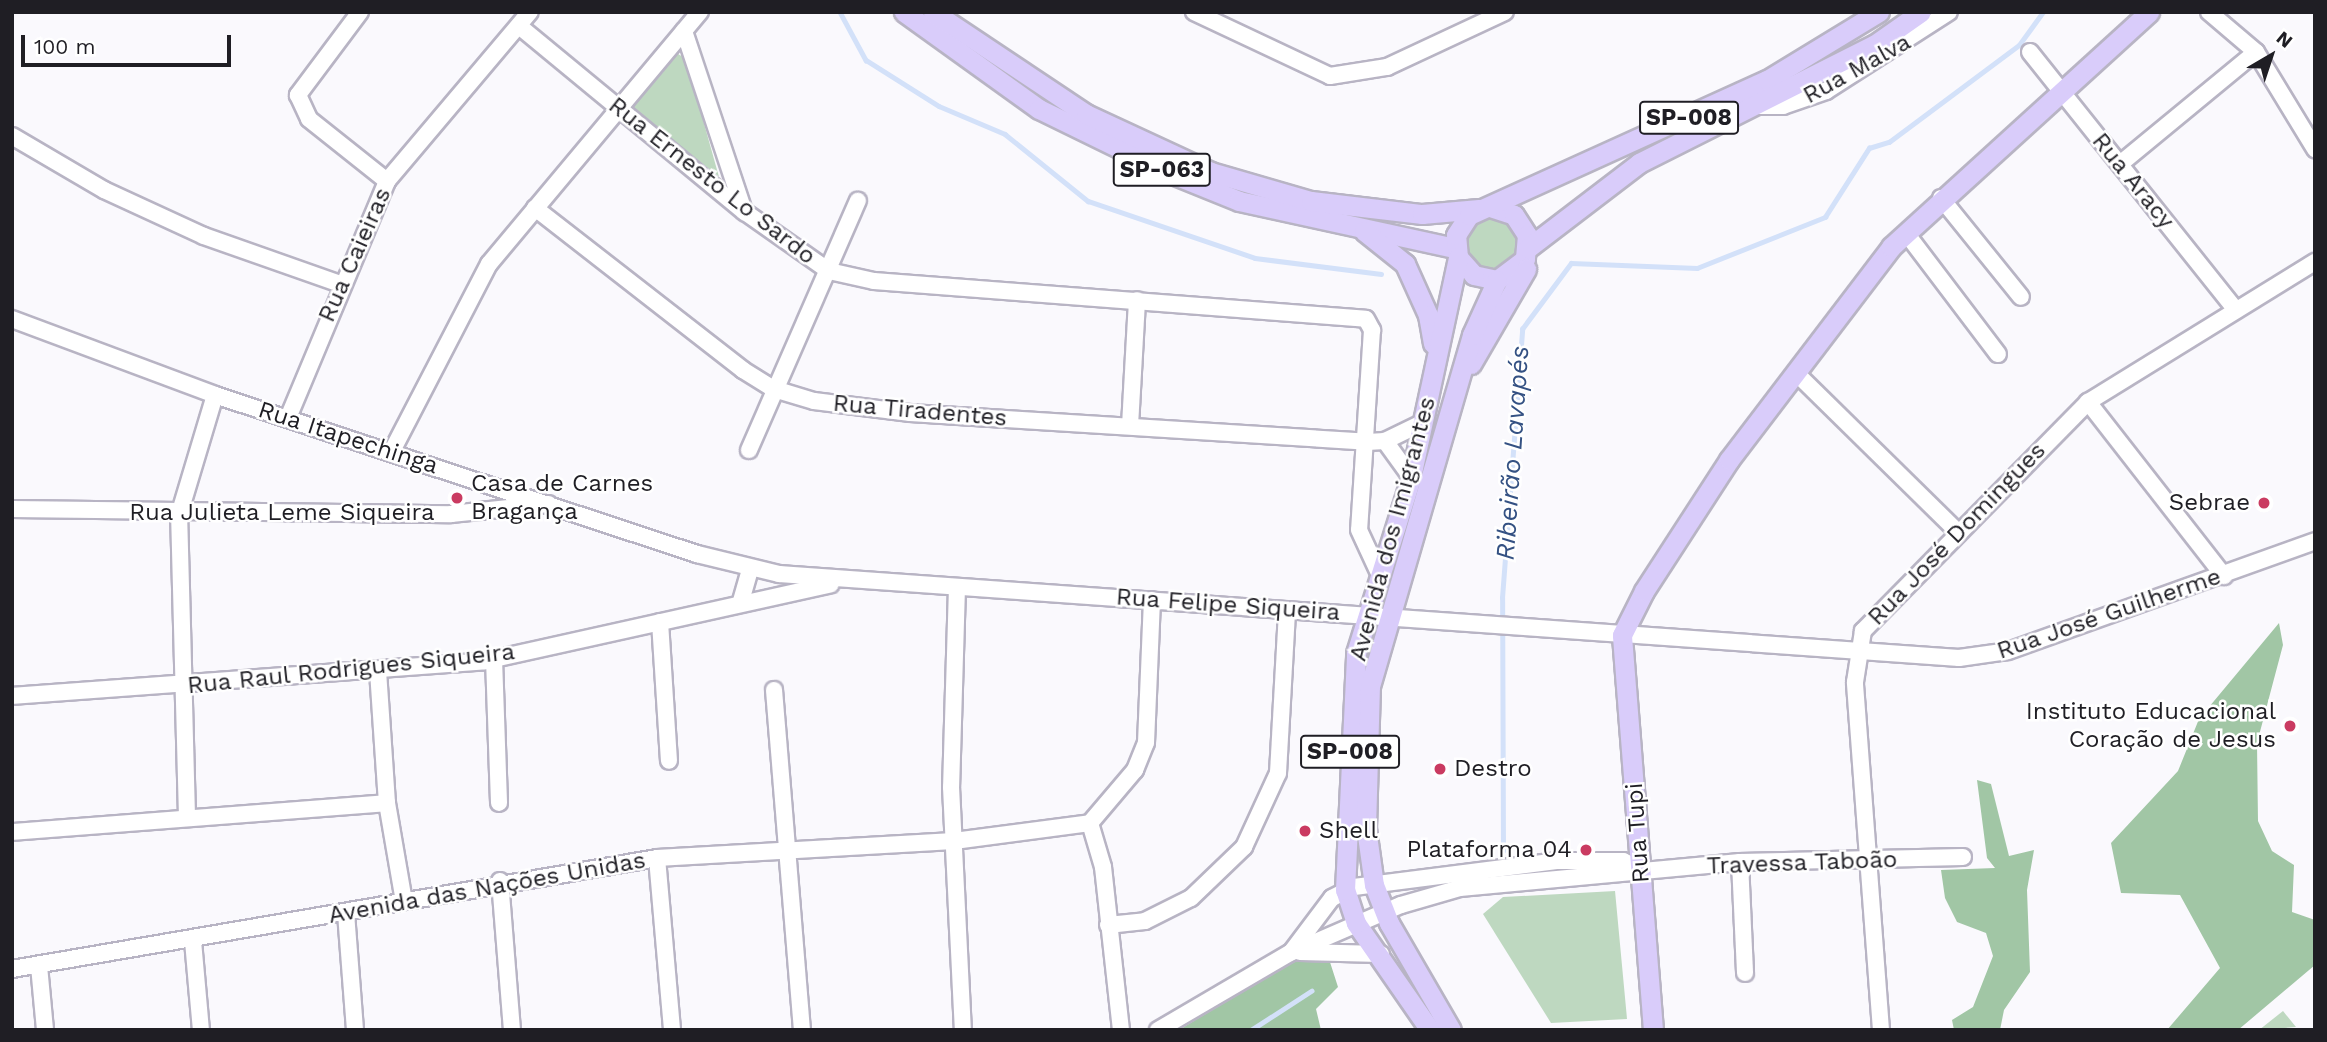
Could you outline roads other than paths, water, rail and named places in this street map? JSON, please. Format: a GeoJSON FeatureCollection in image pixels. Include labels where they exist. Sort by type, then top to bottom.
{"type":"FeatureCollection","features":[{"type":"Feature","properties":{"kind":"main road","name":"SP-063"},"geometry":{"type":"LineString","coordinates":[[904,12],[994,81],[1113,148],[1239,201],[1355,225],[1456,252]]}},
{"type":"Feature","properties":{"kind":"main road","name":"SP-063"},"geometry":{"type":"LineString","coordinates":[[933,12],[1086,114],[1211,172],[1311,201],[1422,214],[1485,208]]}},
{"type":"Feature","properties":{"kind":"main road","name":"Avenida dos Imigrantes"},"geometry":{"type":"LineString","coordinates":[[1430,1030],[1381,954],[1356,923],[1345,890],[1351,723],[1365,614],[1411,477],[1436,364],[1461,224],[1485,208],[1767,80],[1879,12]]}},
{"type":"Feature","properties":{"kind":"main road","name":"SP-008"},"geometry":{"type":"LineString","coordinates":[[1459,386],[1472,335],[1497,280],[1518,269],[1528,248],[1618,176],[1874,45],[1921,12]]}},
{"type":"Feature","properties":{"kind":"main road"},"geometry":{"type":"LineString","coordinates":[[1622,635],[1678,537],[1796,373],[1906,233],[1941,198],[2149,12]]}},
{"type":"Feature","properties":{"kind":"main road"},"geometry":{"type":"LineString","coordinates":[[1485,208],[1522,224],[1528,248]]}},
{"type":"Feature","properties":{"kind":"main road","name":"SP-063"},"geometry":{"type":"LineString","coordinates":[[1355,225],[1405,264],[1428,315],[1436,364]]}},
{"type":"Feature","properties":{"kind":"main road"},"geometry":{"type":"LineString","coordinates":[[1459,386],[1502,306],[1551,232]]}},
{"type":"Feature","properties":{"kind":"main road"},"geometry":{"type":"LineString","coordinates":[[1456,252],[1474,275],[1497,280]]}},
{"type":"Feature","properties":{"kind":"main road","name":"Avenida dos Imigrantes"},"geometry":{"type":"LineString","coordinates":[[1451,1030],[1383,912],[1374,885],[1366,828],[1370,686],[1459,386]]}},
{"type":"Feature","properties":{"kind":"main road","name":"Rua Tupi"},"geometry":{"type":"LineString","coordinates":[[1622,635],[1653,1030]]}},
{"type":"Feature","properties":{"kind":"street"},"geometry":{"type":"LineString","coordinates":[[360,12],[298,94],[309,119],[387,181]]}},
{"type":"Feature","properties":{"kind":"street","name":"Rua Caieiras"},"geometry":{"type":"LineString","coordinates":[[288,418],[340,284],[387,181],[530,12]]}},
{"type":"Feature","properties":{"kind":"street"},"geometry":{"type":"LineString","coordinates":[[392,451],[489,264],[700,12]]}},
{"type":"Feature","properties":{"kind":"street"},"geometry":{"type":"LineString","coordinates":[[1194,12],[1330,76],[1387,67],[1505,12]]}},
{"type":"Feature","properties":{"kind":"street","name":"Rua Malva"},"geometry":{"type":"LineString","coordinates":[[1758,106],[1783,106],[1826,91],[1949,12]]}},
{"type":"Feature","properties":{"kind":"street"},"geometry":{"type":"LineString","coordinates":[[2209,12],[2256,52],[2315,149]]}},
{"type":"Feature","properties":{"kind":"street","name":"Rua Ernesto Lo Sardo"},"geometry":{"type":"LineString","coordinates":[[519,26],[745,212],[829,271],[874,281],[1137,300],[1369,321],[1367,442]]}},
{"type":"Feature","properties":{"kind":"street"},"geometry":{"type":"LineString","coordinates":[[684,31],[745,212]]}},
{"type":"Feature","properties":{"kind":"street","name":"Rua Aracy"},"geometry":{"type":"LineString","coordinates":[[2030,52],[2236,310]]}},
{"type":"Feature","properties":{"kind":"street"},"geometry":{"type":"LineString","coordinates":[[2120,164],[2256,52]]}},
{"type":"Feature","properties":{"kind":"street"},"geometry":{"type":"LineString","coordinates":[[12,136],[104,190],[204,236],[340,284]]}},
{"type":"Feature","properties":{"kind":"street"},"geometry":{"type":"LineString","coordinates":[[1941,198],[2021,297]]}},
{"type":"Feature","properties":{"kind":"street"},"geometry":{"type":"LineString","coordinates":[[749,450],[859,201]]}},
{"type":"Feature","properties":{"kind":"street","name":"Rua Tiradentes"},"geometry":{"type":"LineString","coordinates":[[535,208],[774,389],[874,409],[1367,442],[1385,441]]}},
{"type":"Feature","properties":{"kind":"street"},"geometry":{"type":"LineString","coordinates":[[1906,233],[1998,354]]}},
{"type":"Feature","properties":{"kind":"street","name":"Rua José Domingues"},"geometry":{"type":"LineString","coordinates":[[1881,1030],[1855,653],[1876,615],[2088,402],[2315,262]]}},
{"type":"Feature","properties":{"kind":"street"},"geometry":{"type":"LineString","coordinates":[[1130,426],[1137,300]]}},
{"type":"Feature","properties":{"kind":"street","name":"Rua Itapechinga"},"geometry":{"type":"LineString","coordinates":[[12,319],[215,396],[392,451],[750,570],[851,580]]}},
{"type":"Feature","properties":{"kind":"street"},"geometry":{"type":"LineString","coordinates":[[1796,373],[1959,533]]}},
{"type":"Feature","properties":{"kind":"street"},"geometry":{"type":"LineString","coordinates":[[187,817],[179,686],[179,515],[215,396]]}},
{"type":"Feature","properties":{"kind":"street"},"geometry":{"type":"LineString","coordinates":[[2088,402],[2224,576]]}},
{"type":"Feature","properties":{"kind":"street"},"geometry":{"type":"LineString","coordinates":[[1411,477],[1385,441],[1424,422]]}},
{"type":"Feature","properties":{"kind":"street"},"geometry":{"type":"LineString","coordinates":[[1367,442],[1359,530],[1378,571]]}},
{"type":"Feature","properties":{"kind":"street","name":"Rua Julieta Leme Siqueira"},"geometry":{"type":"LineString","coordinates":[[12,509],[179,515],[451,514],[550,504]]}},
{"type":"Feature","properties":{"kind":"street","name":"Rua José Guilherme"},"geometry":{"type":"LineString","coordinates":[[1855,653],[1983,656],[2224,576],[2315,541]]}},
{"type":"Feature","properties":{"kind":"street"},"geometry":{"type":"LineString","coordinates":[[741,601],[750,570]]}},
{"type":"Feature","properties":{"kind":"street","name":"Rua Felipe Siqueira"},"geometry":{"type":"LineString","coordinates":[[851,580],[1287,612],[1365,614],[1489,629],[1622,635],[1855,653]]}},
{"type":"Feature","properties":{"kind":"street","name":"Rua Raul Rodrigues Siqueira"},"geometry":{"type":"LineString","coordinates":[[12,696],[378,671],[494,659],[741,601],[851,580]]}},
{"type":"Feature","properties":{"kind":"street"},"geometry":{"type":"LineString","coordinates":[[957,587],[954,841],[963,1030]]}},
{"type":"Feature","properties":{"kind":"street"},"geometry":{"type":"LineString","coordinates":[[1121,1030],[1103,867],[1090,823],[1135,770],[1146,743],[1152,600]]}},
{"type":"Feature","properties":{"kind":"street"},"geometry":{"type":"LineString","coordinates":[[1108,925],[1145,920],[1226,871],[1255,827],[1278,773],[1287,612]]}},
{"type":"Feature","properties":{"kind":"street"},"geometry":{"type":"LineString","coordinates":[[660,622],[669,761]]}},
{"type":"Feature","properties":{"kind":"street"},"geometry":{"type":"LineString","coordinates":[[494,659],[499,803]]}},
{"type":"Feature","properties":{"kind":"street"},"geometry":{"type":"LineString","coordinates":[[378,671],[387,803],[404,901]]}},
{"type":"Feature","properties":{"kind":"street"},"geometry":{"type":"LineString","coordinates":[[774,690],[802,1030]]}},
{"type":"Feature","properties":{"kind":"street"},"geometry":{"type":"LineString","coordinates":[[12,832],[387,803]]}},
{"type":"Feature","properties":{"kind":"street","name":"Avenida das Nações Unidas"},"geometry":{"type":"LineString","coordinates":[[12,969],[193,941],[500,881],[657,858],[954,841],[1090,823]]}},
{"type":"Feature","properties":{"kind":"street","name":"Travessa Taboão"},"geometry":{"type":"LineString","coordinates":[[1290,953],[1383,912],[1460,888],[1741,862],[1963,857]]}},
{"type":"Feature","properties":{"kind":"street"},"geometry":{"type":"LineString","coordinates":[[657,858],[672,1030]]}},
{"type":"Feature","properties":{"kind":"street"},"geometry":{"type":"LineString","coordinates":[[1158,1030],[1290,953],[1345,890],[1558,861],[1623,861],[1640,870]]}},
{"type":"Feature","properties":{"kind":"street"},"geometry":{"type":"LineString","coordinates":[[1741,862],[1745,973]]}},
{"type":"Feature","properties":{"kind":"street"},"geometry":{"type":"LineString","coordinates":[[500,881],[512,1030]]}},
{"type":"Feature","properties":{"kind":"street"},"geometry":{"type":"LineString","coordinates":[[346,913],[355,1030]]}},
{"type":"Feature","properties":{"kind":"street"},"geometry":{"type":"LineString","coordinates":[[193,941],[201,1030]]}},
{"type":"Feature","properties":{"kind":"street"},"geometry":{"type":"LineString","coordinates":[[1290,953],[1381,954]]}},
{"type":"Feature","properties":{"kind":"street"},"geometry":{"type":"LineString","coordinates":[[39,966],[45,1030]]}},
{"type":"Feature","properties":{"kind":"waterway"},"geometry":{"type":"LineString","coordinates":[[840,12],[866,60],[939,106],[1005,134],[1088,201],[1255,258],[1381,274]]}},
{"type":"Feature","properties":{"kind":"waterway","name":"Ribeirão Lavapés"},"geometry":{"type":"LineString","coordinates":[[1503,851],[1502,598],[1522,329],[1571,263],[1697,268],[1825,217],[1869,148],[1889,142],[2019,45],[2043,12]]}},
{"type":"Feature","properties":{"kind":"waterway","name":"Ribeirão Lavapés"},"geometry":{"type":"LineString","coordinates":[[1251,1030],[1311,991]]}},
{"type":"Feature","properties":{"kind":"place","name":"Casa de Carnes Bragança"},"geometry":{"type":"Point","coordinates":[457,498]}},
{"type":"Feature","properties":{"kind":"place","name":"Sebrae"},"geometry":{"type":"Point","coordinates":[2264,503]}},
{"type":"Feature","properties":{"kind":"place","name":"Instituto Educacional Coração de Jesus"},"geometry":{"type":"Point","coordinates":[2290,726]}},
{"type":"Feature","properties":{"kind":"place","name":"Destro"},"geometry":{"type":"Point","coordinates":[1440,769]}},
{"type":"Feature","properties":{"kind":"place","name":"Shell"},"geometry":{"type":"Point","coordinates":[1305,831]}},
{"type":"Feature","properties":{"kind":"place","name":"Plataforma 04"},"geometry":{"type":"Point","coordinates":[1586,850]}}]}
